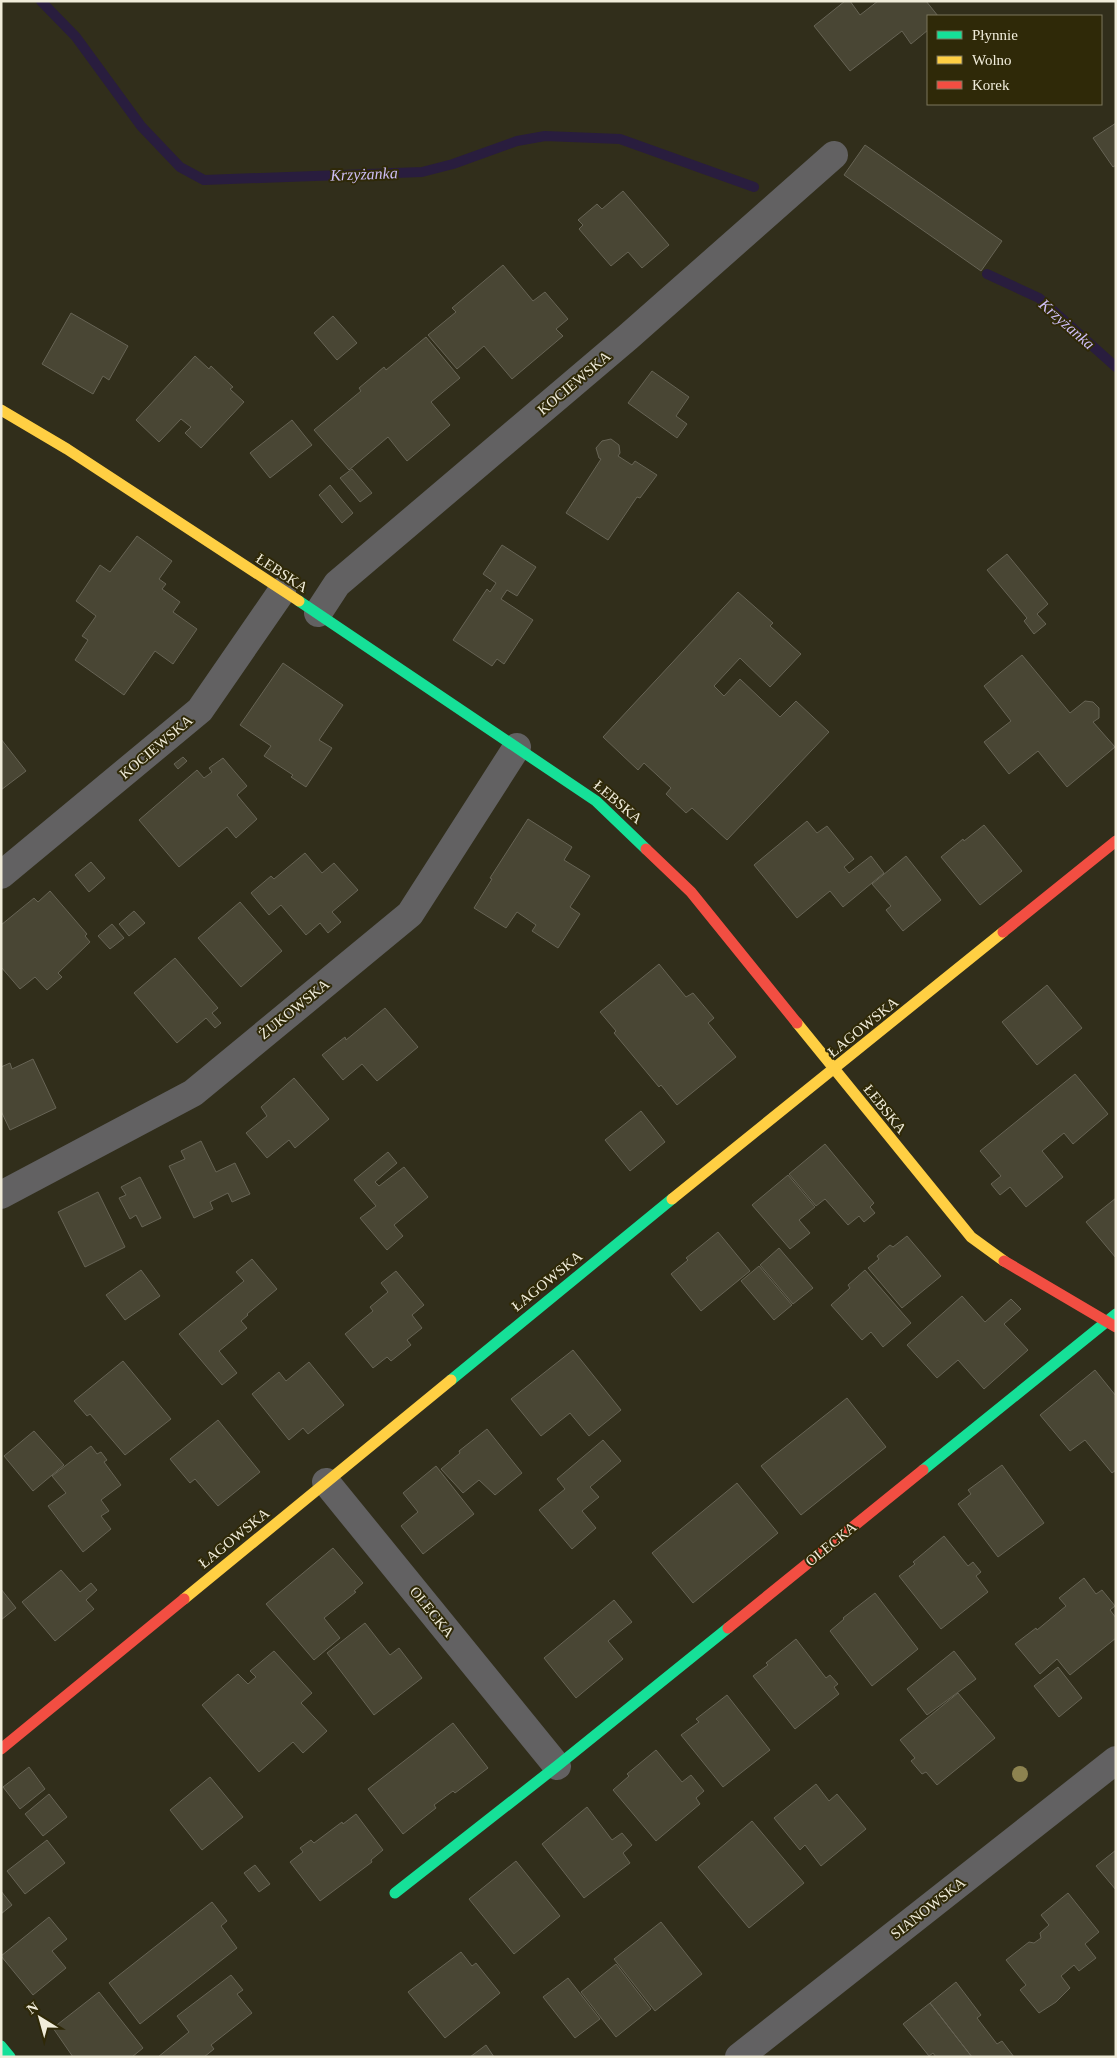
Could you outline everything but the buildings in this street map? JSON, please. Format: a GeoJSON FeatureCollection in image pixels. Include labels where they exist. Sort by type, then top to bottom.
{"type":"FeatureCollection","features":[{"type":"Feature","properties":{"kind":"street","name":"KOCIEWSKA"},"geometry":{"type":"LineString","coordinates":[[318,613],[337,584],[628,337],[834,154]]}},
{"type":"Feature","properties":{"kind":"street","name":"ŁEBSKA"},"geometry":{"type":"LineString","coordinates":[[1,410],[67,449],[318,613],[596,801],[691,892],[971,1238],[1015,1269],[1111,1325]]}},
{"type":"Feature","properties":{"kind":"street","name":"KOCIEWSKA"},"geometry":{"type":"LineString","coordinates":[[1,875],[200,710],[282,591]]}},
{"type":"Feature","properties":{"kind":"street","name":"ŻUKOWSKA"},"geometry":{"type":"LineString","coordinates":[[1,1196],[193,1093],[410,914],[518,747]]}},
{"type":"Feature","properties":{"kind":"street","name":"ŁAGOWSKA"},"geometry":{"type":"LineString","coordinates":[[1,1749],[618,1242],[834,1070],[1116,840]]}},
{"type":"Feature","properties":{"kind":"street","name":"OLECKA"},"geometry":{"type":"LineString","coordinates":[[395,1893],[1111,1325],[1116,1314]]}},
{"type":"Feature","properties":{"kind":"street","name":"OLECKA"},"geometry":{"type":"LineString","coordinates":[[326,1482],[557,1766]]}},
{"type":"Feature","properties":{"kind":"street","name":"SIANOWSKA"},"geometry":{"type":"LineString","coordinates":[[739,2057],[1116,1760]]}},
{"type":"Feature","properties":{"kind":"street"},"geometry":{"type":"LineString","coordinates":[[1,2046],[10,2057]]}},
{"type":"Feature","properties":{"kind":"waterway","name":"Krzyżanka"},"geometry":{"type":"LineString","coordinates":[[41,1],[76,37],[141,126],[180,167],[204,180],[422,172],[453,164],[517,141],[545,136],[620,139],[754,187]]}},
{"type":"Feature","properties":{"kind":"waterway","name":"Krzyżanka"},"geometry":{"type":"LineString","coordinates":[[987,274],[1039,298],[1116,367]]}},
{"type":"Feature","properties":{"kind":"traffic: fast"},"geometry":{"type":"LineString","coordinates":[[299,601],[596,801],[646,849]]}},
{"type":"Feature","properties":{"kind":"traffic: fast"},"geometry":{"type":"LineString","coordinates":[[451,1380],[672,1199]]}},
{"type":"Feature","properties":{"kind":"traffic: fast"},"geometry":{"type":"LineString","coordinates":[[923,1470],[1116,1314]]}},
{"type":"Feature","properties":{"kind":"traffic: fast"},"geometry":{"type":"LineString","coordinates":[[395,1893],[557,1766],[728,1628]]}},
{"type":"Feature","properties":{"kind":"traffic: fast"},"geometry":{"type":"LineString","coordinates":[[1,2046],[10,2057]]}},
{"type":"Feature","properties":{"kind":"traffic: slow"},"geometry":{"type":"LineString","coordinates":[[1,410],[67,449],[299,601]]}},
{"type":"Feature","properties":{"kind":"traffic: slow"},"geometry":{"type":"LineString","coordinates":[[672,1199],[1003,932]]}},
{"type":"Feature","properties":{"kind":"traffic: slow"},"geometry":{"type":"LineString","coordinates":[[797,1023],[971,1237],[1004,1261]]}},
{"type":"Feature","properties":{"kind":"traffic: slow"},"geometry":{"type":"LineString","coordinates":[[184,1599],[451,1380]]}},
{"type":"Feature","properties":{"kind":"traffic: jam"},"geometry":{"type":"LineString","coordinates":[[1003,932],[1116,841]]}},
{"type":"Feature","properties":{"kind":"traffic: jam"},"geometry":{"type":"LineString","coordinates":[[646,849],[691,892],[797,1023]]}},
{"type":"Feature","properties":{"kind":"traffic: jam"},"geometry":{"type":"LineString","coordinates":[[1004,1261],[1116,1327]]}},
{"type":"Feature","properties":{"kind":"traffic: jam"},"geometry":{"type":"LineString","coordinates":[[728,1628],[923,1470]]}},
{"type":"Feature","properties":{"kind":"traffic: jam"},"geometry":{"type":"LineString","coordinates":[[1,1749],[184,1599]]}}]}
